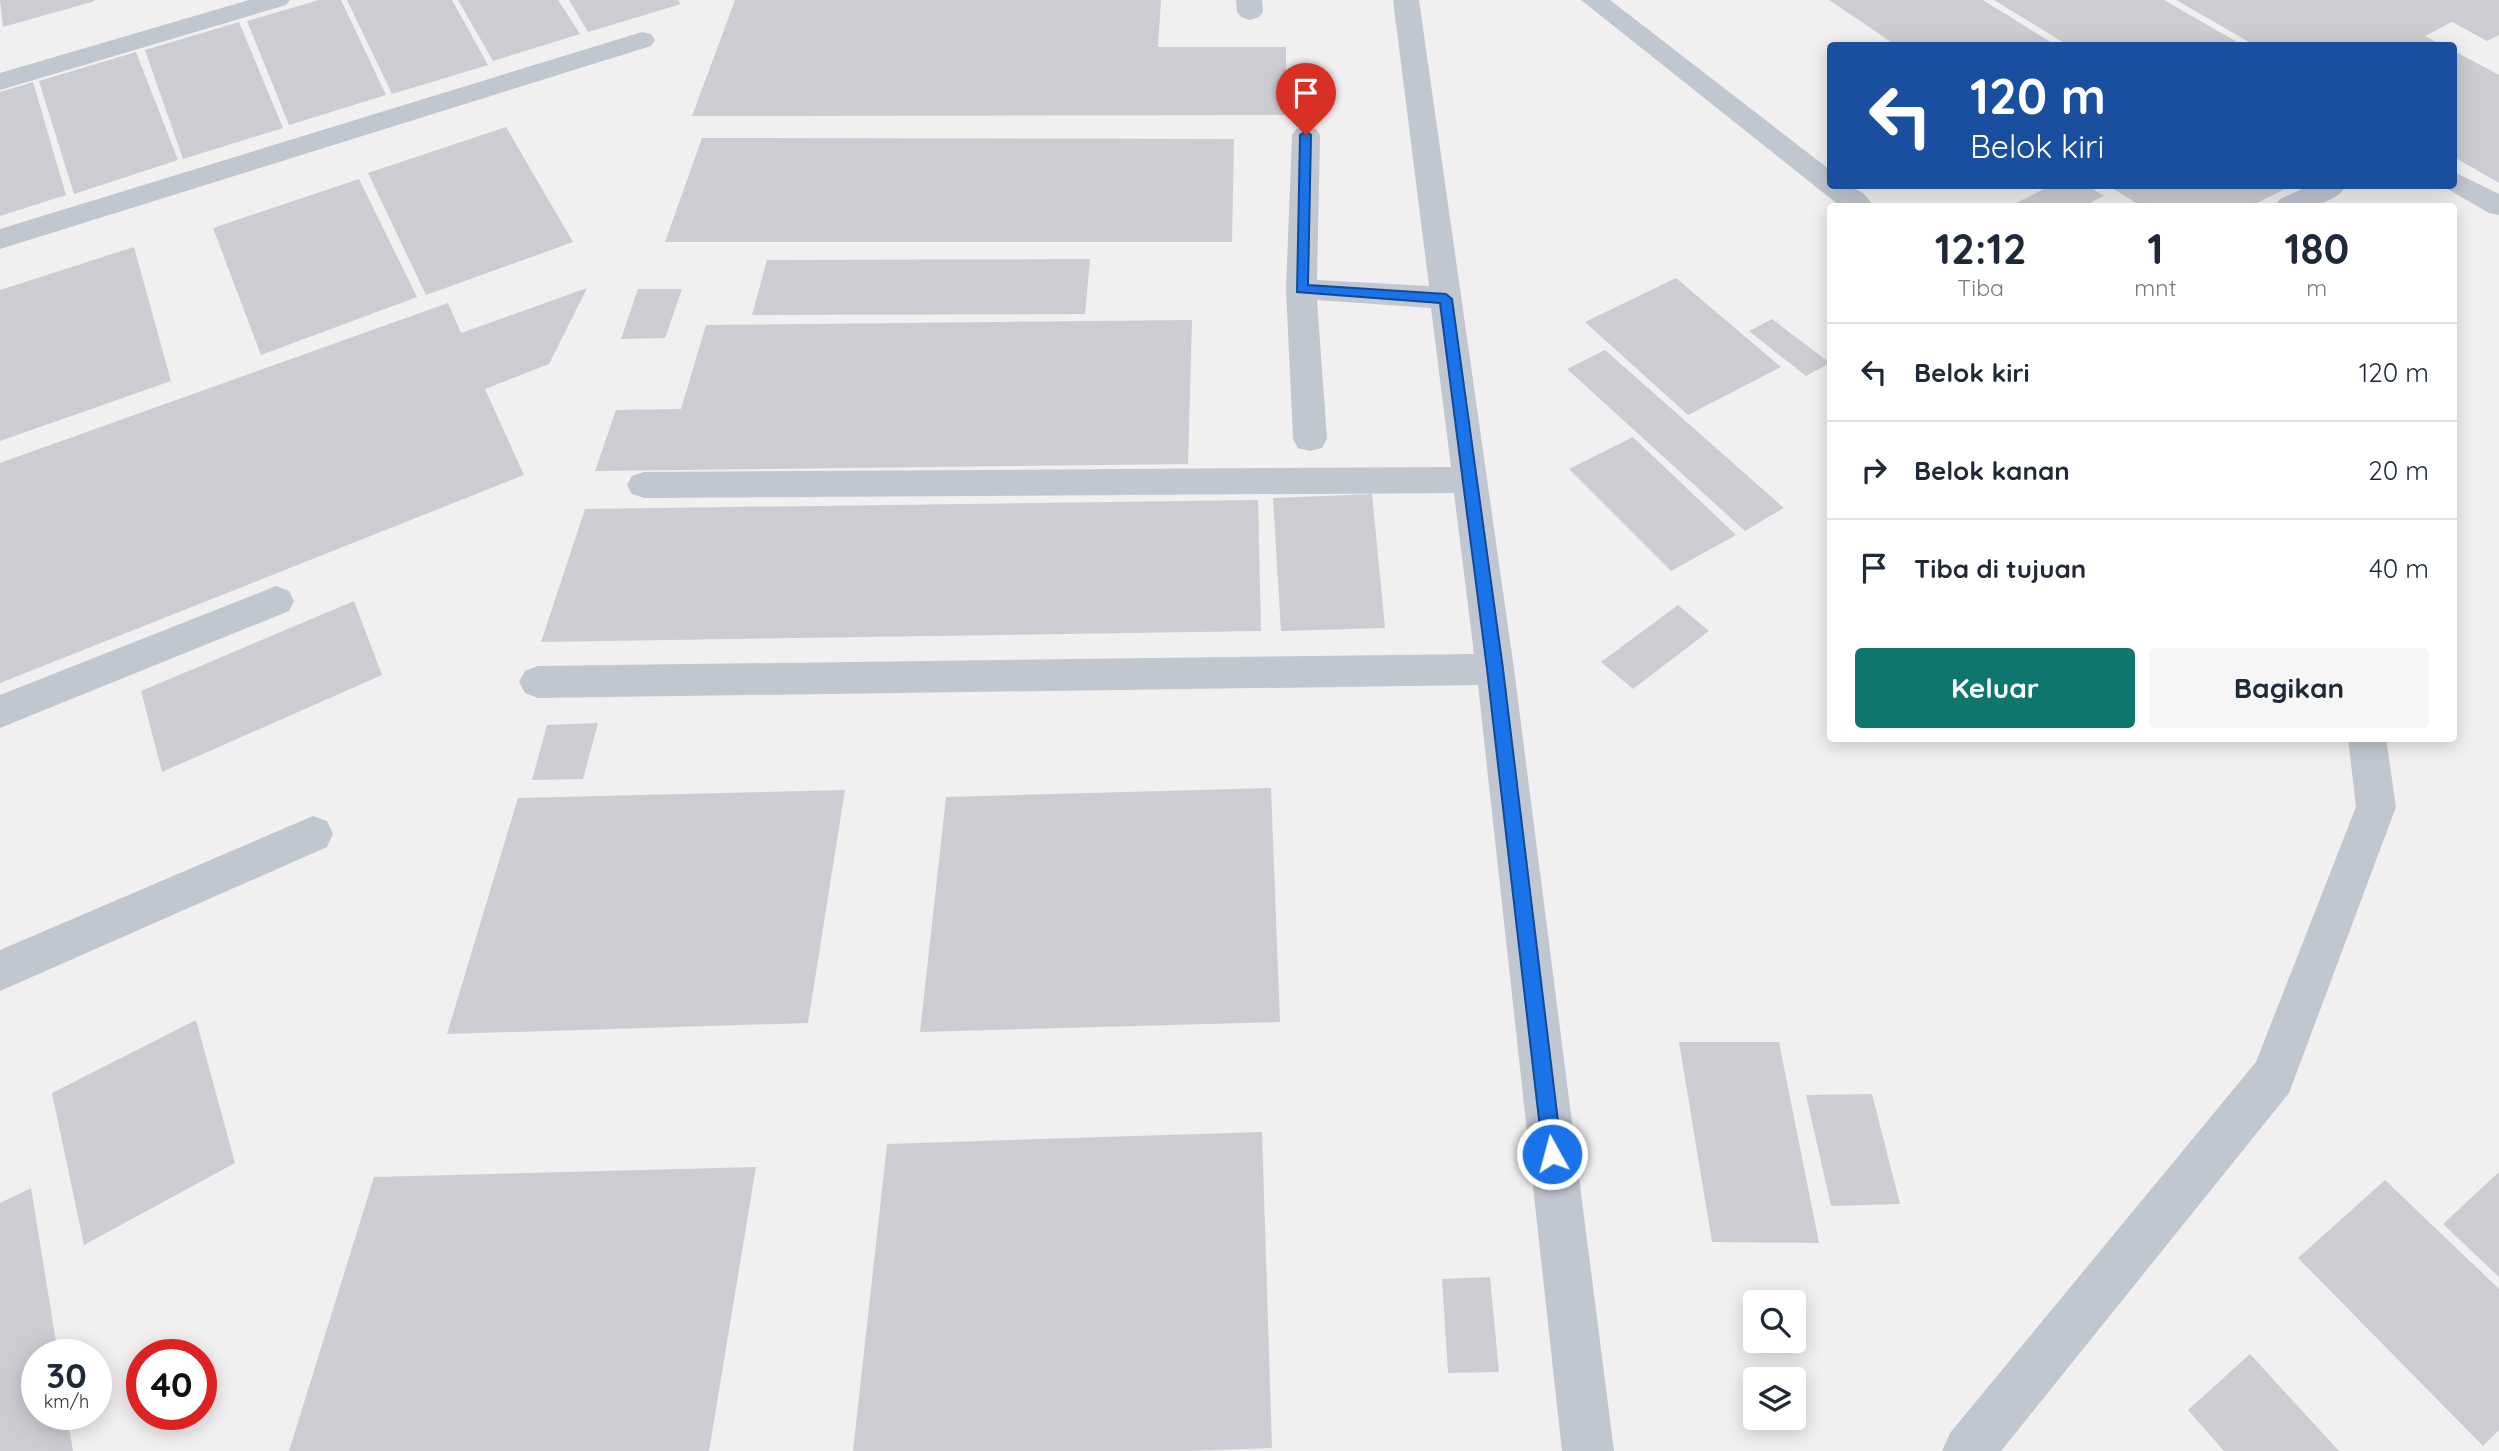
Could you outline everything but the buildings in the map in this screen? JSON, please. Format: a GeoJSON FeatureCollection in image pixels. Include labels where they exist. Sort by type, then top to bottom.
{"type":"FeatureCollection","features":[{"type":"Feature","properties":{"kind":"street"},"geometry":{"type":"LineString","coordinates":[[0,82],[277,0]]}},
{"type":"Feature","properties":{"kind":"street"},"geometry":{"type":"LineString","coordinates":[[1406,0],[1495,669],[1588,1451]]}},
{"type":"Feature","properties":{"kind":"street"},"geometry":{"type":"LineString","coordinates":[[1594,0],[1827,182]]}},
{"type":"Feature","properties":{"kind":"street"},"geometry":{"type":"LineString","coordinates":[[0,239],[642,40]]}},
{"type":"Feature","properties":{"kind":"street"},"geometry":{"type":"LineString","coordinates":[[1306,135],[1301,289],[1310,439]]}},
{"type":"Feature","properties":{"kind":"street"},"geometry":{"type":"LineString","coordinates":[[2457,183],[2499,205]]}},
{"type":"Feature","properties":{"kind":"street"},"geometry":{"type":"LineString","coordinates":[[1836,189],[1855,203]]}},
{"type":"Feature","properties":{"kind":"street"},"geometry":{"type":"LineString","coordinates":[[2296,203],[2326,189]]}},
{"type":"Feature","properties":{"kind":"street"},"geometry":{"type":"LineString","coordinates":[[1301,289],[1446,299]]}},
{"type":"Feature","properties":{"kind":"street"},"geometry":{"type":"LineString","coordinates":[[644,485],[1470,480]]}},
{"type":"Feature","properties":{"kind":"street"},"geometry":{"type":"LineString","coordinates":[[0,712],[276,601]]}},
{"type":"Feature","properties":{"kind":"street"},"geometry":{"type":"LineString","coordinates":[[538,682],[1495,669]]}},
{"type":"Feature","properties":{"kind":"street"},"geometry":{"type":"LineString","coordinates":[[1968,1451],[2273,1077],[2376,807],[2368,742]]}},
{"type":"Feature","properties":{"kind":"street"},"geometry":{"type":"LineString","coordinates":[[0,971],[313,834]]}},
{"type":"Feature","properties":{"kind":"route"},"geometry":{"type":"LineString","coordinates":[[1306,135],[1301,289],[1446,299],[1495,669],[1552,1154]]}}]}
